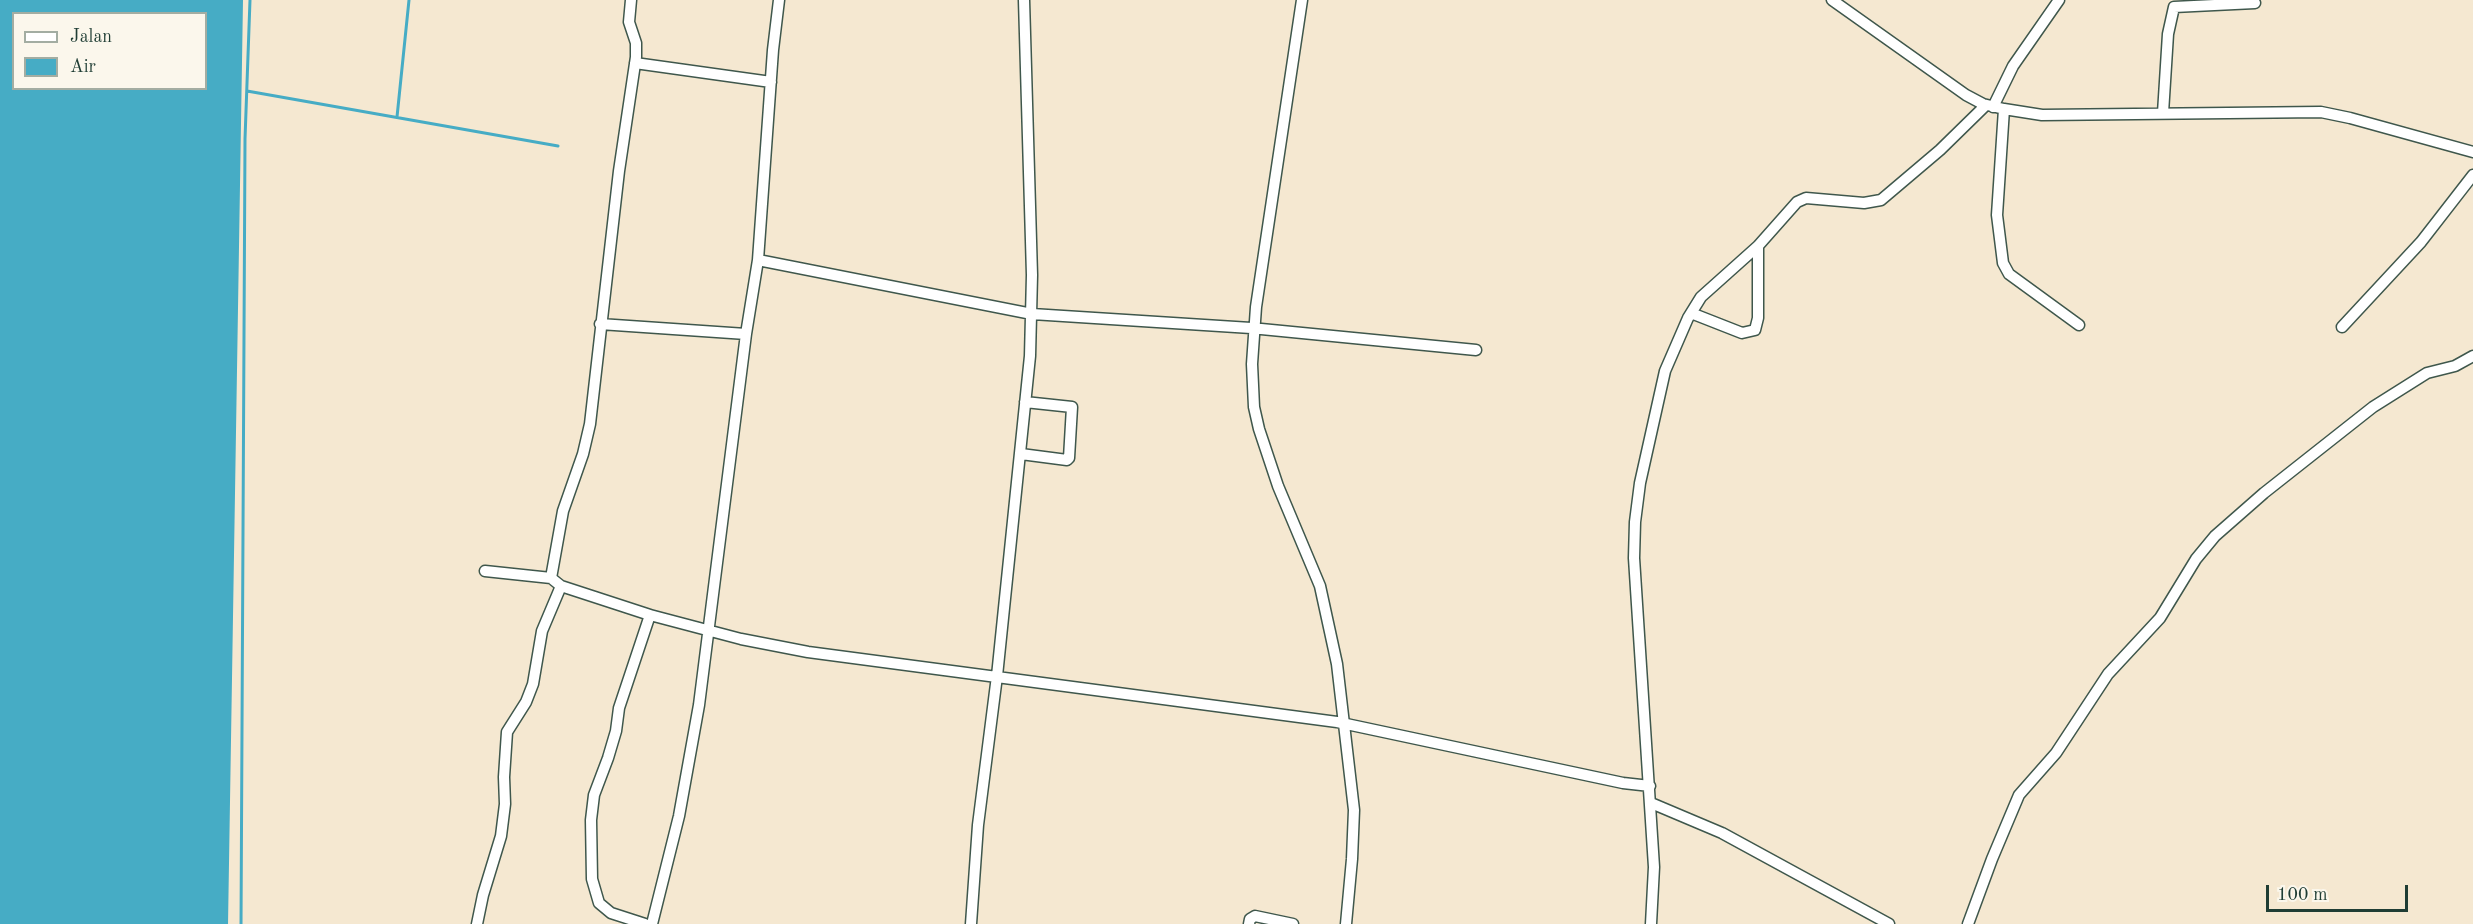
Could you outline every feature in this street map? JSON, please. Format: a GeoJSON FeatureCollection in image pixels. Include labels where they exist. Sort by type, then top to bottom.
{"type":"FeatureCollection","features":[{"type":"Feature","properties":{"kind":"street"},"geometry":{"type":"LineString","coordinates":[[552,578],[563,511],[588,431],[637,50],[629,22],[631,0]]}},
{"type":"Feature","properties":{"kind":"street"},"geometry":{"type":"LineString","coordinates":[[652,924],[688,772],[708,631],[746,334],[758,260],[778,0]]}},
{"type":"Feature","properties":{"kind":"street"},"geometry":{"type":"LineString","coordinates":[[971,924],[978,825],[1021,454],[1032,314],[1030,152],[1024,0]]}},
{"type":"Feature","properties":{"kind":"street"},"geometry":{"type":"LineString","coordinates":[[1302,0],[1254,328],[1252,364],[1254,407],[1278,486],[1320,585],[1337,664],[1354,810],[1346,924]]}},
{"type":"Feature","properties":{"kind":"street"},"geometry":{"type":"LineString","coordinates":[[1832,0],[1966,94],[1994,107],[2042,115],[2321,112],[2473,152]]}},
{"type":"Feature","properties":{"kind":"street"},"geometry":{"type":"LineString","coordinates":[[2058,0],[2013,66],[1994,107],[1997,215],[2002,263],[2008,274],[2079,325]]}},
{"type":"Feature","properties":{"kind":"street"},"geometry":{"type":"LineString","coordinates":[[2163,113],[2168,34],[2171,13],[2175,7],[2187,2],[2255,3]]}},
{"type":"Feature","properties":{"kind":"street"},"geometry":{"type":"LineString","coordinates":[[635,63],[771,82]]}},
{"type":"Feature","properties":{"kind":"street"},"geometry":{"type":"LineString","coordinates":[[1651,924],[1654,867],[1634,558],[1635,522],[1640,483],[1659,388],[1691,313],[1708,289],[1758,246],[1797,202],[1803,198],[1864,203],[1881,200],[1994,107]]}},
{"type":"Feature","properties":{"kind":"street"},"geometry":{"type":"LineString","coordinates":[[2342,327],[2421,242],[2473,175]]}},
{"type":"Feature","properties":{"kind":"street"},"geometry":{"type":"LineString","coordinates":[[1691,313],[1742,333],[1755,330],[1758,318],[1758,246]]}},
{"type":"Feature","properties":{"kind":"street"},"geometry":{"type":"LineString","coordinates":[[758,260],[1032,314],[1254,328],[1476,350]]}},
{"type":"Feature","properties":{"kind":"street"},"geometry":{"type":"LineString","coordinates":[[600,324],[746,334]]}},
{"type":"Feature","properties":{"kind":"street"},"geometry":{"type":"LineString","coordinates":[[1968,924],[2019,795],[2056,753],[2108,674],[2160,618],[2196,559],[2215,536],[2264,493],[2373,407],[2427,373],[2455,366],[2473,356]]}},
{"type":"Feature","properties":{"kind":"street"},"geometry":{"type":"LineString","coordinates":[[1021,454],[1067,460],[1070,456],[1071,406],[1025,402]]}},
{"type":"Feature","properties":{"kind":"street"},"geometry":{"type":"LineString","coordinates":[[485,571],[552,578],[561,586],[650,615],[708,631],[808,652],[1344,724],[1623,783],[1650,786]]}},
{"type":"Feature","properties":{"kind":"street"},"geometry":{"type":"LineString","coordinates":[[477,924],[483,895],[501,836],[505,804],[507,732],[526,702],[533,684],[542,631],[561,586]]}},
{"type":"Feature","properties":{"kind":"street"},"geometry":{"type":"LineString","coordinates":[[645,924],[611,913],[599,903],[592,879],[591,820],[594,795],[616,731],[619,708],[650,615]]}},
{"type":"Feature","properties":{"kind":"street"},"geometry":{"type":"LineString","coordinates":[[1651,803],[1722,834],[1889,924]]}},
{"type":"Feature","properties":{"kind":"street"},"geometry":{"type":"LineString","coordinates":[[1249,924],[1250,919],[1255,916],[1293,924]]}},
{"type":"Feature","properties":{"kind":"water"},"geometry":{"type":"Polygon","coordinates":[[[0,0],[243,0],[228,924],[0,924],[0,0]]]}},
{"type":"Feature","properties":{"kind":"waterway"},"geometry":{"type":"LineString","coordinates":[[241,924],[245,139],[250,0]]}},
{"type":"Feature","properties":{"kind":"waterway"},"geometry":{"type":"LineString","coordinates":[[397,117],[409,0]]}},
{"type":"Feature","properties":{"kind":"waterway"},"geometry":{"type":"LineString","coordinates":[[247,91],[558,146]]}}]}
